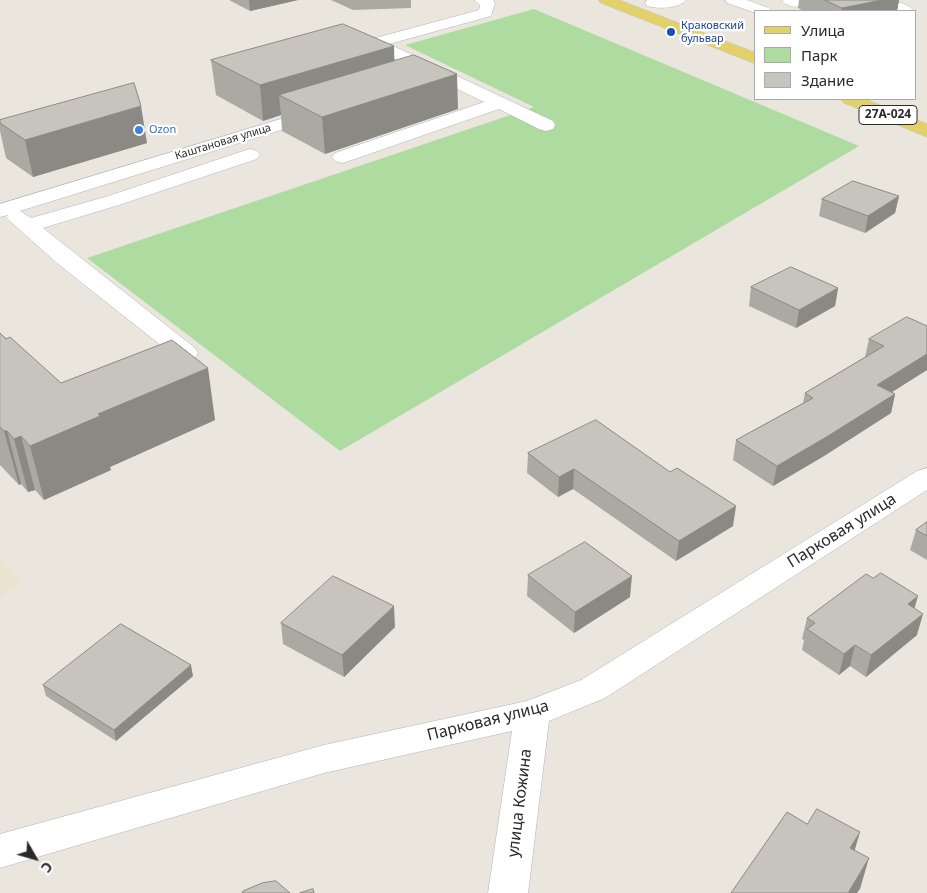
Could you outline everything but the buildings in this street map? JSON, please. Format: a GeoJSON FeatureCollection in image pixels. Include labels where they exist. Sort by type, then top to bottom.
{"type":"FeatureCollection","features":[{"type":"Feature","properties":{"kind":"main road"},"geometry":{"type":"LineString","coordinates":[[606,0],[754,59]]}},
{"type":"Feature","properties":{"kind":"main road"},"geometry":{"type":"LineString","coordinates":[[647,2],[754,43]]}},
{"type":"Feature","properties":{"kind":"main road","name":"27А-024"},"geometry":{"type":"LineString","coordinates":[[852,100],[927,131]]}},
{"type":"Feature","properties":{"kind":"street"},"geometry":{"type":"LineString","coordinates":[[481,0],[488,3],[486,12],[374,43],[546,125]]}},
{"type":"Feature","properties":{"kind":"street"},"geometry":{"type":"LineString","coordinates":[[647,2],[674,2],[680,0]]}},
{"type":"Feature","properties":{"kind":"street"},"geometry":{"type":"LineString","coordinates":[[732,0],[761,10]]}},
{"type":"Feature","properties":{"kind":"street"},"geometry":{"type":"LineString","coordinates":[[879,0],[904,10]]}},
{"type":"Feature","properties":{"kind":"street"},"geometry":{"type":"LineString","coordinates":[[412,83],[440,74]]}},
{"type":"Feature","properties":{"kind":"street"},"geometry":{"type":"LineString","coordinates":[[342,157],[500,103]]}},
{"type":"Feature","properties":{"kind":"street","name":"Каштановая улица"},"geometry":{"type":"LineString","coordinates":[[3,210],[338,106]]}},
{"type":"Feature","properties":{"kind":"street"},"geometry":{"type":"LineString","coordinates":[[27,226],[112,201],[250,155],[226,141]]}},
{"type":"Feature","properties":{"kind":"street","name":"Каштановая улица"},"geometry":{"type":"LineString","coordinates":[[3,210],[27,226],[186,353]]}},
{"type":"Feature","properties":{"kind":"street","name":"Парковая улица"},"geometry":{"type":"LineString","coordinates":[[0,852],[324,759],[532,713],[593,689],[927,477]]}},
{"type":"Feature","properties":{"kind":"street","name":"улица Кожина"},"geometry":{"type":"LineString","coordinates":[[508,893],[532,713]]}},
{"type":"Feature","properties":{"kind":"shaded area"},"geometry":{"type":"Polygon","coordinates":[[[0,557],[22,583],[0,597],[0,557]]]}},
{"type":"Feature","properties":{"kind":"green space"},"geometry":{"type":"Polygon","coordinates":[[[534,9],[859,146],[340,451],[87,258],[534,107],[405,45],[534,9]]]}},
{"type":"Feature","properties":{"kind":"place","name":"Краковский бульвар"},"geometry":{"type":"Point","coordinates":[671,32]}},
{"type":"Feature","properties":{"kind":"place","name":"Ozon"},"geometry":{"type":"Point","coordinates":[139,130]}}]}
